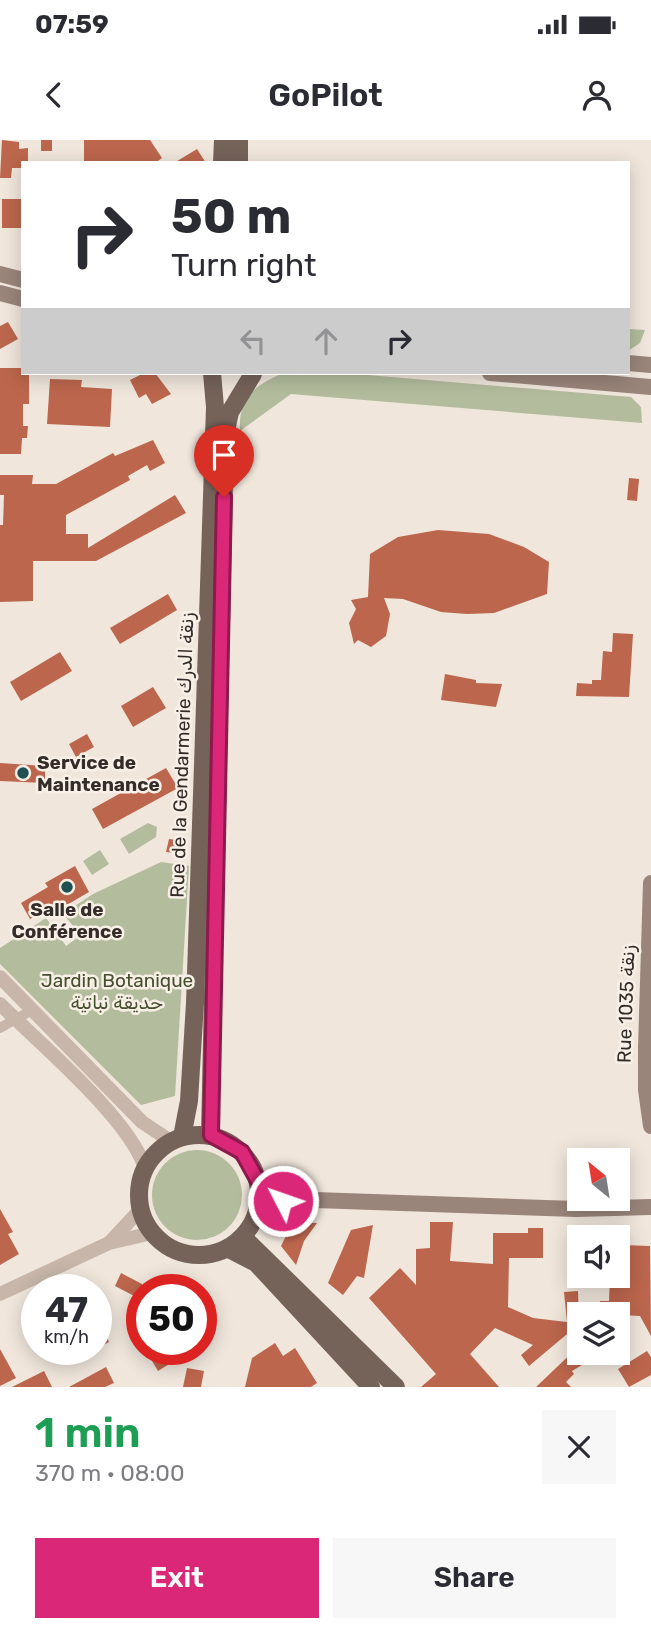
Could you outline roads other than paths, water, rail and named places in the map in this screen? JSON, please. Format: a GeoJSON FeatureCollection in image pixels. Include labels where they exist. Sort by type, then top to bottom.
{"type":"FeatureCollection","features":[{"type":"Feature","properties":{"kind":"main road"},"geometry":{"type":"LineString","coordinates":[[222,161],[223,140]]}},
{"type":"Feature","properties":{"kind":"main road"},"geometry":{"type":"LineString","coordinates":[[239,140],[239,161]]}},
{"type":"Feature","properties":{"kind":"main road"},"geometry":{"type":"LineString","coordinates":[[0,274],[21,279]]}},
{"type":"Feature","properties":{"kind":"main road"},"geometry":{"type":"LineString","coordinates":[[0,293],[21,298]]}},
{"type":"Feature","properties":{"kind":"main road"},"geometry":{"type":"LineString","coordinates":[[630,363],[651,365]]}},
{"type":"Feature","properties":{"kind":"main road","name":"Rue de la Gendarmerie زنقة الدرك"},"geometry":{"type":"LineString","coordinates":[[177,1139],[188,1101],[195,1003],[215,407],[212,375]]}},
{"type":"Feature","properties":{"kind":"main road","name":"Rue de la Gendarmerie زنقة الدرك"},"geometry":{"type":"LineString","coordinates":[[211,1135],[225,442],[230,412],[252,375]]}},
{"type":"Feature","properties":{"kind":"main road"},"geometry":{"type":"LineString","coordinates":[[513,375],[651,387]]}},
{"type":"Feature","properties":{"kind":"main road","name":"Rue 1035 زنقة"},"geometry":{"type":"LineString","coordinates":[[651,883],[646,1048],[646,1090],[651,1126]]}},
{"type":"Feature","properties":{"kind":"main road"},"geometry":{"type":"LineString","coordinates":[[258,1181],[258,1208],[243,1237],[228,1248],[212,1254],[187,1255],[164,1245],[152,1233],[141,1210],[139,1195],[145,1168],[157,1153],[177,1139],[211,1135],[242,1152],[258,1181],[283,1201]]}},
{"type":"Feature","properties":{"kind":"main road"},"geometry":{"type":"LineString","coordinates":[[258,1208],[283,1201],[576,1209],[651,1207]]}},
{"type":"Feature","properties":{"kind":"main road"},"geometry":{"type":"LineString","coordinates":[[243,1237],[390,1385]]}},
{"type":"Feature","properties":{"kind":"main road"},"geometry":{"type":"LineString","coordinates":[[228,1248],[256,1264],[372,1387]]}},
{"type":"Feature","properties":{"kind":"street"},"geometry":{"type":"LineString","coordinates":[[0,977],[142,1122],[177,1139]]}},
{"type":"Feature","properties":{"kind":"street"},"geometry":{"type":"LineString","coordinates":[[0,1004],[110,1114],[140,1152],[145,1168]]}},
{"type":"Feature","properties":{"kind":"street"},"geometry":{"type":"LineString","coordinates":[[0,1028],[32,1010]]}},
{"type":"Feature","properties":{"kind":"street"},"geometry":{"type":"LineString","coordinates":[[109,1242],[141,1210]]}},
{"type":"Feature","properties":{"kind":"street"},"geometry":{"type":"LineString","coordinates":[[0,1294],[109,1242],[152,1233]]}},
{"type":"Feature","properties":{"kind":"place","name":"Service de Maintenance"},"geometry":{"type":"Point","coordinates":[23,773]}},
{"type":"Feature","properties":{"kind":"place","name":"Salle de Conférence"},"geometry":{"type":"Point","coordinates":[67,887]}},
{"type":"Feature","properties":{"kind":"park label","name":"Jardin Botanique حديقة نباتية"},"geometry":{"type":"Point","coordinates":[117,991]}}]}
